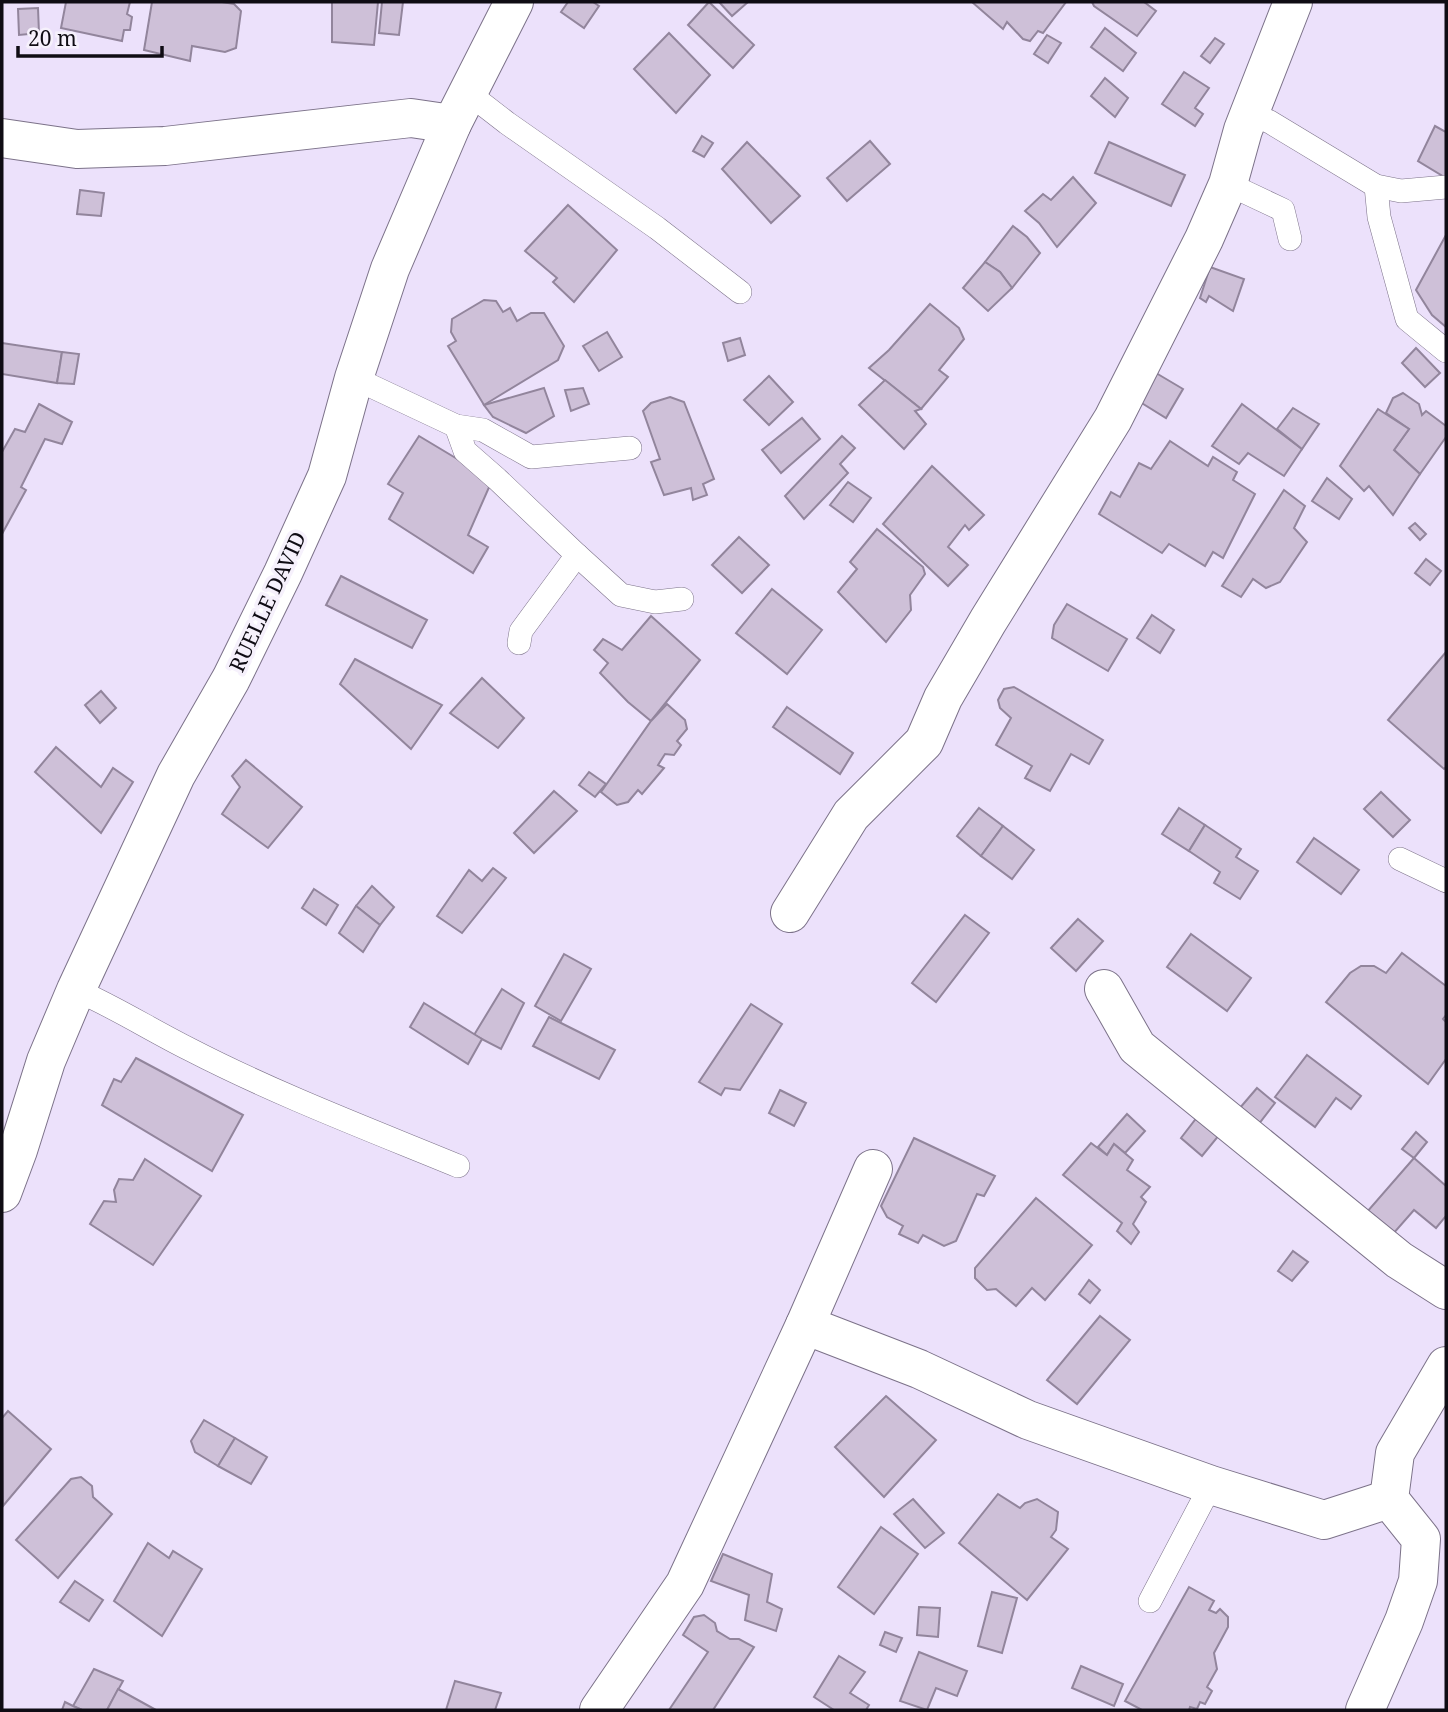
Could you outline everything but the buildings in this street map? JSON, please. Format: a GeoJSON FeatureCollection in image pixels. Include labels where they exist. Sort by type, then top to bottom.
{"type":"FeatureCollection","features":[{"type":"Feature","properties":{"kind":"street","name":"RUELLE DAVID"},"geometry":{"type":"LineString","coordinates":[[2,1193],[46,1061],[76,990],[176,775],[231,679],[327,476],[354,378],[390,269],[460,108],[513,2]]}},
{"type":"Feature","properties":{"kind":"street"},"geometry":{"type":"LineString","coordinates":[[790,913],[851,815],[924,742],[943,698],[1113,419],[1204,239],[1228,184],[1243,130],[1293,2]]}},
{"type":"Feature","properties":{"kind":"street"},"geometry":{"type":"LineString","coordinates":[[2,138],[77,149],[165,146],[411,118],[460,108]]}},
{"type":"Feature","properties":{"kind":"street"},"geometry":{"type":"LineString","coordinates":[[1104,989],[1137,1046],[1399,1260],[1446,1290]]}},
{"type":"Feature","properties":{"kind":"street"},"geometry":{"type":"LineString","coordinates":[[599,1710],[685,1584],[805,1325],[873,1169]]}},
{"type":"Feature","properties":{"kind":"street"},"geometry":{"type":"LineString","coordinates":[[805,1325],[919,1369],[1028,1420],[1211,1485],[1324,1520],[1388,1499]]}},
{"type":"Feature","properties":{"kind":"street"},"geometry":{"type":"LineString","coordinates":[[1388,1499],[1395,1453],[1446,1366]]}},
{"type":"Feature","properties":{"kind":"street"},"geometry":{"type":"LineString","coordinates":[[1366,1710],[1404,1621],[1434,1540],[1388,1499]]}},
{"type":"Feature","properties":{"kind":"lane"},"geometry":{"type":"LineString","coordinates":[[460,108],[506,122],[657,228],[740,292]]}},
{"type":"Feature","properties":{"kind":"lane"},"geometry":{"type":"LineString","coordinates":[[1250,113],[1270,122],[1376,186],[1401,191],[1446,187]]}},
{"type":"Feature","properties":{"kind":"lane"},"geometry":{"type":"LineString","coordinates":[[1228,184],[1283,210],[1290,239]]}},
{"type":"Feature","properties":{"kind":"lane"},"geometry":{"type":"LineString","coordinates":[[1376,186],[1379,217],[1407,319],[1446,351]]}},
{"type":"Feature","properties":{"kind":"lane"},"geometry":{"type":"LineString","coordinates":[[354,378],[456,426],[483,430],[531,457],[630,449]]}},
{"type":"Feature","properties":{"kind":"lane"},"geometry":{"type":"LineString","coordinates":[[456,426],[465,451],[621,595],[655,602],[682,599]]}},
{"type":"Feature","properties":{"kind":"lane"},"geometry":{"type":"LineString","coordinates":[[519,643],[521,631],[577,555]]}},
{"type":"Feature","properties":{"kind":"lane"},"geometry":{"type":"LineString","coordinates":[[1400,859],[1446,881]]}},
{"type":"Feature","properties":{"kind":"lane"},"geometry":{"type":"LineString","coordinates":[[76,990],[289,1097],[458,1167]]}},
{"type":"Feature","properties":{"kind":"lane"},"geometry":{"type":"LineString","coordinates":[[1150,1601],[1211,1485]]}}]}
